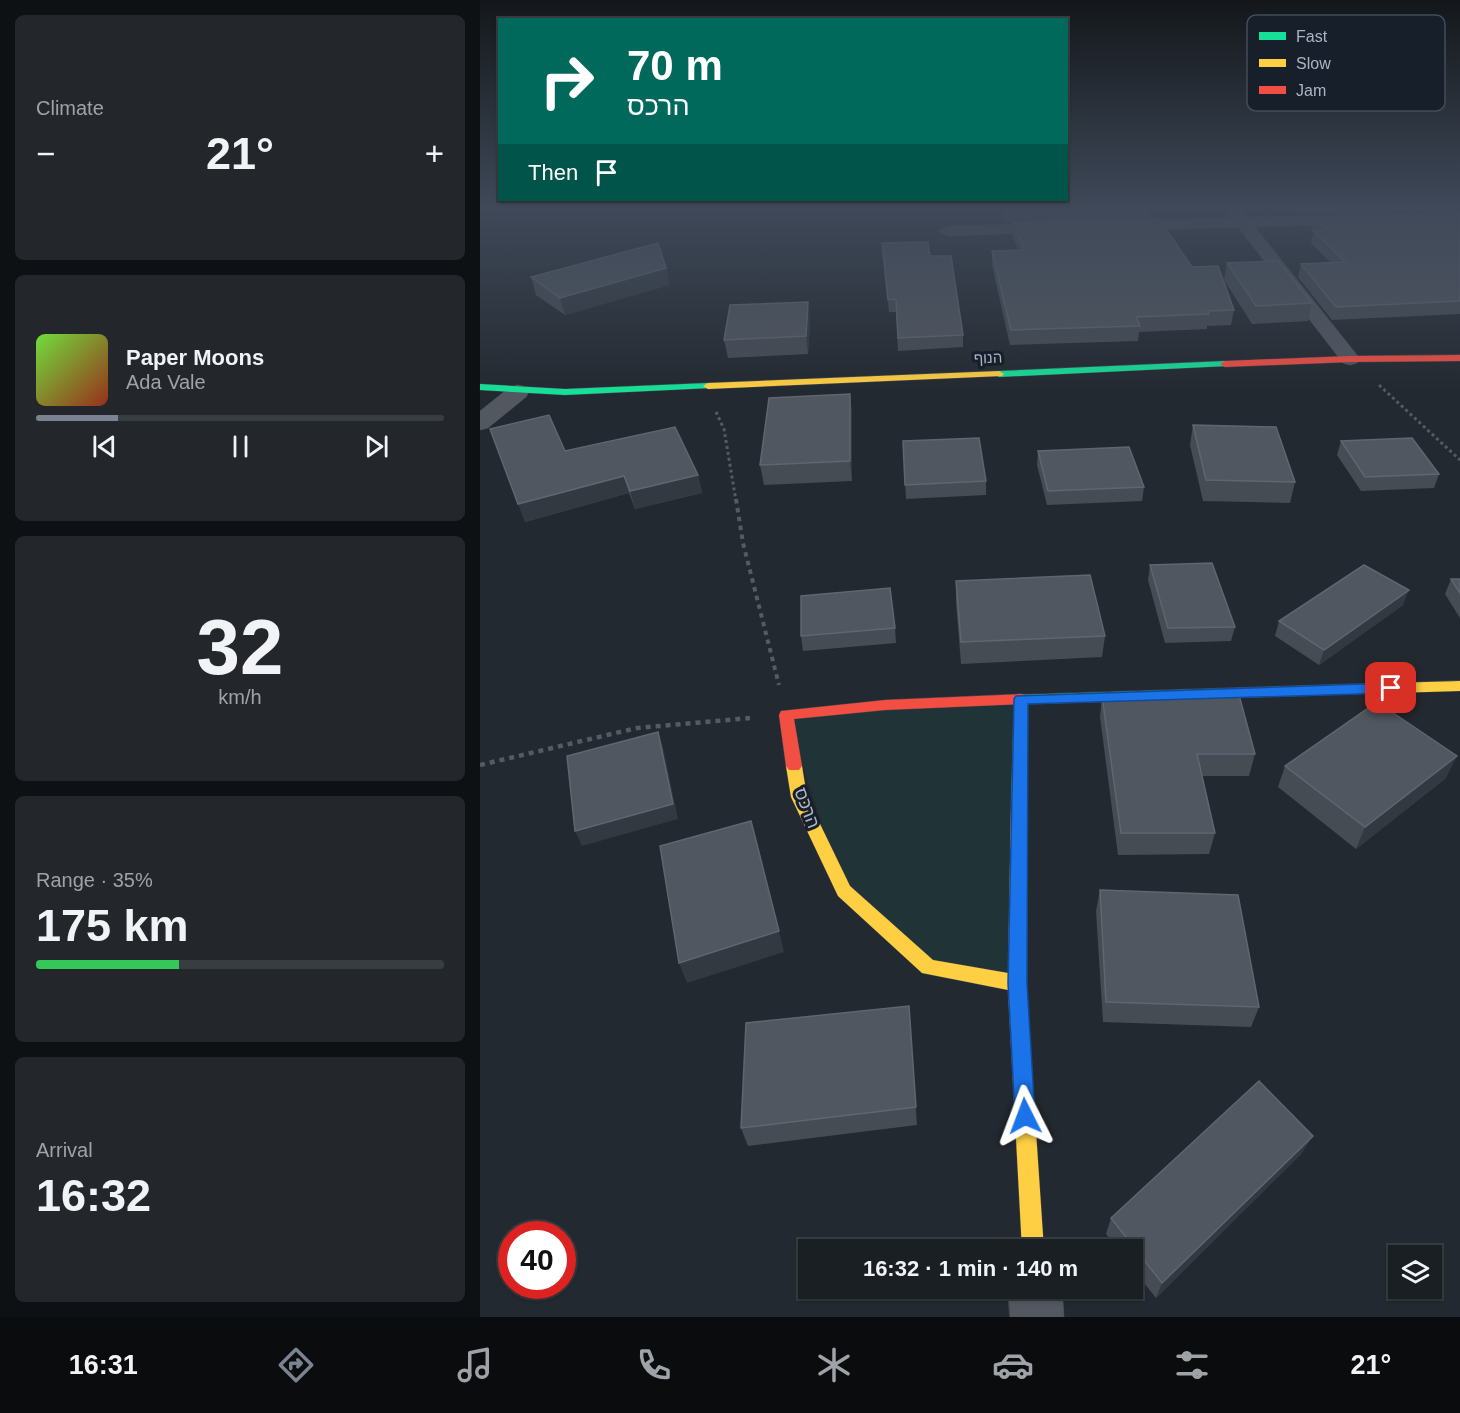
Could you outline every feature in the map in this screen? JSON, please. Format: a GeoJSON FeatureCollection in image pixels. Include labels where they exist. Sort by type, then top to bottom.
{"type":"FeatureCollection","features":[{"type":"Feature","properties":{"kind":"street"},"geometry":{"type":"LineString","coordinates":[[1280,269],[1350,359]]}},
{"type":"Feature","properties":{"kind":"street","name":"הנוף"},"geometry":{"type":"LineString","coordinates":[[480,387],[518,392],[1350,359],[1460,358]]}},
{"type":"Feature","properties":{"kind":"street"},"geometry":{"type":"LineString","coordinates":[[480,423],[518,392]]}},
{"type":"Feature","properties":{"kind":"street"},"geometry":{"type":"LineString","coordinates":[[786,715],[885,705],[1021,699],[1460,686]]}},
{"type":"Feature","properties":{"kind":"street"},"geometry":{"type":"LineString","coordinates":[[1021,699],[1017,983],[1032,1239]]}},
{"type":"Feature","properties":{"kind":"street","name":"הרכס"},"geometry":{"type":"LineString","coordinates":[[786,715],[799,797],[844,891],[928,967],[1017,983]]}},
{"type":"Feature","properties":{"kind":"street"},"geometry":{"type":"LineString","coordinates":[[1036,1299],[1037,1317]]}},
{"type":"Feature","properties":{"kind":"path"},"geometry":{"type":"LineString","coordinates":[[1350,359],[1460,460]]}},
{"type":"Feature","properties":{"kind":"path"},"geometry":{"type":"LineString","coordinates":[[480,765],[637,728],[786,715],[742,543],[724,429],[704,386]]}},
{"type":"Feature","properties":{"kind":"green space"},"geometry":{"type":"Polygon","coordinates":[[[1021,699],[1017,983],[928,967],[844,891],[786,715],[1021,699]]]}},
{"type":"Feature","properties":{"kind":"building"},"geometry":{"type":"Polygon","coordinates":[[[559,269],[661,269],[560,298],[531,277],[559,269]]]}},
{"type":"Feature","properties":{"kind":"building"},"geometry":{"type":"Polygon","coordinates":[[[885,269],[953,269],[963,335],[898,338],[896,299],[888,300],[885,269]]]}},
{"type":"Feature","properties":{"kind":"building"},"geometry":{"type":"Polygon","coordinates":[[[996,269],[1219,269],[1234,310],[1208,311],[1209,314],[1136,317],[1140,326],[1011,330],[996,269]]]}},
{"type":"Feature","properties":{"kind":"building"},"geometry":{"type":"Polygon","coordinates":[[[1231,269],[1285,269],[1312,303],[1256,306],[1231,269]]]}},
{"type":"Feature","properties":{"kind":"building"},"geometry":{"type":"Polygon","coordinates":[[[1305,269],[1460,269],[1460,301],[1336,307],[1305,269]]]}},
{"type":"Feature","properties":{"kind":"building"},"geometry":{"type":"Polygon","coordinates":[[[808,302],[806,336],[724,340],[730,305],[808,302]]]}},
{"type":"Feature","properties":{"kind":"building"},"geometry":{"type":"Polygon","coordinates":[[[850,394],[850,461],[760,465],[769,398],[850,394]]]}},
{"type":"Feature","properties":{"kind":"building"},"geometry":{"type":"Polygon","coordinates":[[[549,415],[565,451],[675,427],[698,475],[630,491],[624,476],[518,504],[490,429],[549,415]]]}},
{"type":"Feature","properties":{"kind":"building"},"geometry":{"type":"Polygon","coordinates":[[[1193,425],[1276,427],[1295,482],[1206,480],[1193,425]]]}},
{"type":"Feature","properties":{"kind":"building"},"geometry":{"type":"Polygon","coordinates":[[[979,438],[986,481],[905,485],[903,441],[979,438]]]}},
{"type":"Feature","properties":{"kind":"building"},"geometry":{"type":"Polygon","coordinates":[[[1412,438],[1439,474],[1365,477],[1341,441],[1412,438]]]}},
{"type":"Feature","properties":{"kind":"building"},"geometry":{"type":"Polygon","coordinates":[[[1129,447],[1144,487],[1048,491],[1038,451],[1129,447]]]}},
{"type":"Feature","properties":{"kind":"building"},"geometry":{"type":"Polygon","coordinates":[[[1212,563],[1235,627],[1168,628],[1150,565],[1212,563]]]}},
{"type":"Feature","properties":{"kind":"building"},"geometry":{"type":"Polygon","coordinates":[[[1364,565],[1409,590],[1324,650],[1279,621],[1364,565]]]}},
{"type":"Feature","properties":{"kind":"building"},"geometry":{"type":"Polygon","coordinates":[[[1090,575],[1105,636],[961,642],[956,581],[1090,575]]]}},
{"type":"Feature","properties":{"kind":"building"},"geometry":{"type":"Polygon","coordinates":[[[1451,579],[1460,579],[1460,593],[1451,579]]]}},
{"type":"Feature","properties":{"kind":"building"},"geometry":{"type":"Polygon","coordinates":[[[890,588],[895,628],[801,636],[801,596],[890,588]]]}},
{"type":"Feature","properties":{"kind":"building"},"geometry":{"type":"Polygon","coordinates":[[[1239,695],[1255,754],[1197,754],[1215,833],[1121,833],[1102,696],[1239,695]]]}},
{"type":"Feature","properties":{"kind":"building"},"geometry":{"type":"Polygon","coordinates":[[[1377,702],[1457,756],[1365,827],[1285,766],[1377,702]]]}},
{"type":"Feature","properties":{"kind":"building"},"geometry":{"type":"Polygon","coordinates":[[[658,732],[673,804],[575,831],[567,756],[658,732]]]}},
{"type":"Feature","properties":{"kind":"building"},"geometry":{"type":"Polygon","coordinates":[[[751,821],[779,931],[679,963],[660,846],[751,821]]]}},
{"type":"Feature","properties":{"kind":"building"},"geometry":{"type":"Polygon","coordinates":[[[1100,890],[1238,895],[1259,1007],[1106,1002],[1100,890]]]}},
{"type":"Feature","properties":{"kind":"building"},"geometry":{"type":"Polygon","coordinates":[[[909,1006],[916,1107],[741,1128],[746,1023],[909,1006]]]}},
{"type":"Feature","properties":{"kind":"building"},"geometry":{"type":"Polygon","coordinates":[[[1259,1081],[1313,1136],[1162,1283],[1143,1259],[1143,1239],[1127,1239],[1111,1218],[1259,1081]]]}},
{"type":"Feature","properties":{"kind":"traffic: fast"},"geometry":{"type":"LineString","coordinates":[[999,374],[1225,364]]}},
{"type":"Feature","properties":{"kind":"traffic: fast"},"geometry":{"type":"LineString","coordinates":[[480,387],[565,392],[708,386]]}},
{"type":"Feature","properties":{"kind":"traffic: fast"},"geometry":{"type":"LineString","coordinates":[[1019,807],[1021,699],[1359,689]]}},
{"type":"Feature","properties":{"kind":"traffic: slow"},"geometry":{"type":"LineString","coordinates":[[708,386],[999,374]]}},
{"type":"Feature","properties":{"kind":"traffic: slow"},"geometry":{"type":"LineString","coordinates":[[1359,689],[1460,686]]}},
{"type":"Feature","properties":{"kind":"traffic: slow"},"geometry":{"type":"LineString","coordinates":[[794,766],[799,797],[844,891],[928,967],[1017,983]]}},
{"type":"Feature","properties":{"kind":"traffic: slow"},"geometry":{"type":"LineString","coordinates":[[1019,807],[1017,983],[1032,1239]]}},
{"type":"Feature","properties":{"kind":"traffic: jam"},"geometry":{"type":"LineString","coordinates":[[1225,364],[1350,359],[1460,358]]}},
{"type":"Feature","properties":{"kind":"traffic: jam"},"geometry":{"type":"LineString","coordinates":[[794,766],[786,715],[885,705],[1021,699]]}},
{"type":"Feature","properties":{"kind":"route"},"geometry":{"type":"LineString","coordinates":[[1025,1116],[1017,983],[1021,699],[1391,688]]}}]}
